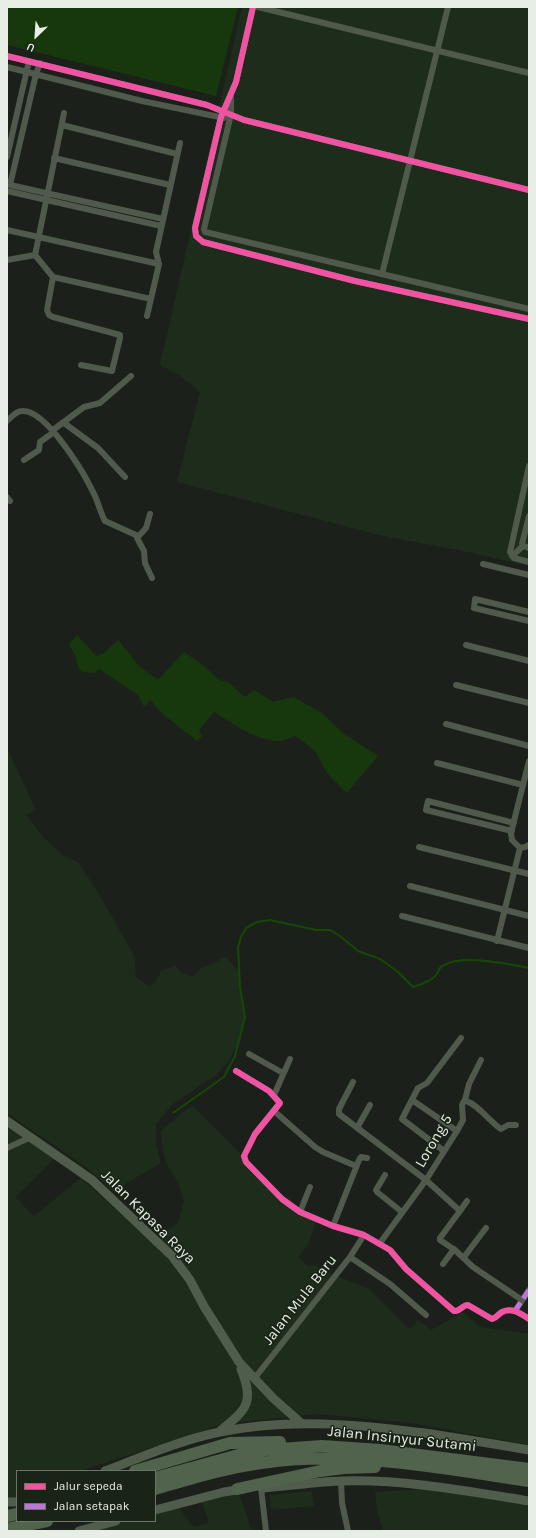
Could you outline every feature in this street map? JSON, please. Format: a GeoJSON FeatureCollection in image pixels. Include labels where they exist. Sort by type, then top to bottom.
{"type":"FeatureCollection","features":[{"type":"Feature","properties":{"kind":"highway"},"geometry":{"type":"LineString","coordinates":[[138,1470],[230,1443],[260,1442],[322,1446]]}},
{"type":"Feature","properties":{"kind":"highway","name":"Jalan Insinyur Sutami"},"geometry":{"type":"LineString","coordinates":[[156,1478],[235,1456],[264,1450],[322,1446],[380,1450],[529,1469]]}},
{"type":"Feature","properties":{"kind":"highway","name":"Jalan Insinyur Sutami"},"geometry":{"type":"LineString","coordinates":[[156,1489],[204,1475],[261,1463],[309,1459],[347,1458],[393,1462],[529,1481]]}},
{"type":"Feature","properties":{"kind":"highway"},"geometry":{"type":"LineString","coordinates":[[237,1489],[270,1481],[344,1468],[392,1467],[448,1469]]}},
{"type":"Feature","properties":{"kind":"highway"},"geometry":{"type":"LineString","coordinates":[[7,1529],[42,1522]]}},
{"type":"Feature","properties":{"kind":"street"},"geometry":{"type":"LineString","coordinates":[[253,7],[236,82],[222,114],[195,228],[196,236],[203,242],[350,280],[529,318]]}},
{"type":"Feature","properties":{"kind":"street"},"geometry":{"type":"LineString","coordinates":[[258,7],[529,73]]}},
{"type":"Feature","properties":{"kind":"street"},"geometry":{"type":"LineString","coordinates":[[382,274],[448,7]]}},
{"type":"Feature","properties":{"kind":"street"},"geometry":{"type":"LineString","coordinates":[[7,56],[207,105],[230,117],[529,190]]}},
{"type":"Feature","properties":{"kind":"street"},"geometry":{"type":"LineString","coordinates":[[7,157],[29,61]]}},
{"type":"Feature","properties":{"kind":"street"},"geometry":{"type":"LineString","coordinates":[[8,188],[36,74],[40,64]]}},
{"type":"Feature","properties":{"kind":"street"},"geometry":{"type":"LineString","coordinates":[[7,67],[142,101],[222,114]]}},
{"type":"Feature","properties":{"kind":"street"},"geometry":{"type":"LineString","coordinates":[[198,238],[204,231],[230,117],[231,95]]}},
{"type":"Feature","properties":{"kind":"street"},"geometry":{"type":"LineString","coordinates":[[34,255],[64,113]]}},
{"type":"Feature","properties":{"kind":"street"},"geometry":{"type":"LineString","coordinates":[[62,125],[177,154]]}},
{"type":"Feature","properties":{"kind":"street"},"geometry":{"type":"LineString","coordinates":[[147,316],[159,264],[156,252],[180,143]]}},
{"type":"Feature","properties":{"kind":"street"},"geometry":{"type":"LineString","coordinates":[[54,158],[170,186]]}},
{"type":"Feature","properties":{"kind":"street"},"geometry":{"type":"LineString","coordinates":[[8,188],[47,194],[162,223]]}},
{"type":"Feature","properties":{"kind":"street"},"geometry":{"type":"LineString","coordinates":[[8,188],[46,201],[162,223]]}},
{"type":"Feature","properties":{"kind":"street"},"geometry":{"type":"LineString","coordinates":[[7,230],[159,264]]}},
{"type":"Feature","properties":{"kind":"street"},"geometry":{"type":"LineString","coordinates":[[204,231],[529,309]]}},
{"type":"Feature","properties":{"kind":"street"},"geometry":{"type":"LineString","coordinates":[[7,260],[34,255]]}},
{"type":"Feature","properties":{"kind":"street"},"geometry":{"type":"LineString","coordinates":[[34,255],[53,277],[151,299]]}},
{"type":"Feature","properties":{"kind":"street"},"geometry":{"type":"LineString","coordinates":[[53,277],[46,310],[49,315],[120,336],[112,371],[81,365]]}},
{"type":"Feature","properties":{"kind":"street"},"geometry":{"type":"LineString","coordinates":[[24,460],[39,450],[40,442],[53,431],[84,407],[100,403],[131,376]]}},
{"type":"Feature","properties":{"kind":"street"},"geometry":{"type":"LineString","coordinates":[[9,417],[22,411],[31,412],[40,418],[53,431],[80,467],[94,493],[105,521],[138,536]]}},
{"type":"Feature","properties":{"kind":"street"},"geometry":{"type":"LineString","coordinates":[[64,423],[98,448],[125,477]]}},
{"type":"Feature","properties":{"kind":"street"},"geometry":{"type":"LineString","coordinates":[[529,466],[510,552],[516,559],[529,562]]}},
{"type":"Feature","properties":{"kind":"street"},"geometry":{"type":"LineString","coordinates":[[150,514],[146,528],[138,536],[137,540],[145,554],[144,560],[146,567],[152,578]]}},
{"type":"Feature","properties":{"kind":"street"},"geometry":{"type":"LineString","coordinates":[[512,556],[526,547],[529,516]]}},
{"type":"Feature","properties":{"kind":"street"},"geometry":{"type":"LineString","coordinates":[[483,564],[529,575]]}},
{"type":"Feature","properties":{"kind":"street"},"geometry":{"type":"LineString","coordinates":[[529,612],[475,600],[474,608],[529,621]]}},
{"type":"Feature","properties":{"kind":"street"},"geometry":{"type":"LineString","coordinates":[[466,646],[529,661]]}},
{"type":"Feature","properties":{"kind":"street"},"geometry":{"type":"LineString","coordinates":[[456,685],[529,703]]}},
{"type":"Feature","properties":{"kind":"street"},"geometry":{"type":"LineString","coordinates":[[446,724],[529,746]]}},
{"type":"Feature","properties":{"kind":"street"},"geometry":{"type":"LineString","coordinates":[[520,848],[512,840],[512,830],[529,761]]}},
{"type":"Feature","properties":{"kind":"street"},"geometry":{"type":"LineString","coordinates":[[437,763],[523,785]]}},
{"type":"Feature","properties":{"kind":"street"},"geometry":{"type":"LineString","coordinates":[[512,830],[426,810],[428,801],[514,823]]}},
{"type":"Feature","properties":{"kind":"street"},"geometry":{"type":"LineString","coordinates":[[520,848],[529,845]]}},
{"type":"Feature","properties":{"kind":"street"},"geometry":{"type":"LineString","coordinates":[[419,848],[529,874]]}},
{"type":"Feature","properties":{"kind":"street"},"geometry":{"type":"LineString","coordinates":[[497,941],[520,848]]}},
{"type":"Feature","properties":{"kind":"street"},"geometry":{"type":"LineString","coordinates":[[410,886],[529,916]]}},
{"type":"Feature","properties":{"kind":"street"},"geometry":{"type":"LineString","coordinates":[[402,916],[529,948]]}},
{"type":"Feature","properties":{"kind":"street"},"geometry":{"type":"LineString","coordinates":[[444,1151],[402,1120],[418,1088],[427,1083],[461,1038]]}},
{"type":"Feature","properties":{"kind":"street"},"geometry":{"type":"LineString","coordinates":[[249,1054],[283,1073]]}},
{"type":"Feature","properties":{"kind":"street"},"geometry":{"type":"LineString","coordinates":[[274,1095],[290,1059]]}},
{"type":"Feature","properties":{"kind":"street"},"geometry":{"type":"LineString","coordinates":[[465,1100],[469,1084],[481,1060]]}},
{"type":"Feature","properties":{"kind":"street"},"geometry":{"type":"LineString","coordinates":[[236,1071],[274,1095],[280,1102],[255,1134],[244,1159],[282,1199],[300,1212],[333,1226],[364,1235],[390,1250],[406,1270],[454,1311],[459,1310],[468,1304],[489,1318],[494,1319],[502,1312],[515,1311],[529,1319]]}},
{"type":"Feature","properties":{"kind":"street"},"geometry":{"type":"LineString","coordinates":[[353,1082],[338,1112],[426,1180],[460,1211]]}},
{"type":"Feature","properties":{"kind":"street"},"geometry":{"type":"LineString","coordinates":[[412,1100],[457,1131]]}},
{"type":"Feature","properties":{"kind":"street","name":"Lorong 5"},"geometry":{"type":"LineString","coordinates":[[380,1244],[426,1180],[457,1131],[463,1120],[462,1106],[465,1100],[476,1107],[501,1129],[508,1125],[516,1125]]}},
{"type":"Feature","properties":{"kind":"street"},"geometry":{"type":"LineString","coordinates":[[357,1128],[370,1105]]}},
{"type":"Feature","properties":{"kind":"street"},"geometry":{"type":"LineString","coordinates":[[274,1111],[315,1147],[356,1166]]}},
{"type":"Feature","properties":{"kind":"street","name":"Jalan Kapasa Raya"},"geometry":{"type":"LineString","coordinates":[[7,1121],[92,1180],[172,1256],[190,1280],[205,1308],[239,1362],[273,1398],[301,1423]]}},
{"type":"Feature","properties":{"kind":"street"},"geometry":{"type":"LineString","coordinates":[[7,1148],[32,1137]]}},
{"type":"Feature","properties":{"kind":"street"},"geometry":{"type":"LineString","coordinates":[[333,1226],[360,1158],[367,1158]]}},
{"type":"Feature","properties":{"kind":"street"},"geometry":{"type":"LineString","coordinates":[[385,1175],[376,1190],[402,1212]]}},
{"type":"Feature","properties":{"kind":"street"},"geometry":{"type":"LineString","coordinates":[[300,1212],[310,1187]]}},
{"type":"Feature","properties":{"kind":"street"},"geometry":{"type":"LineString","coordinates":[[468,1201],[440,1239],[454,1249],[473,1267],[522,1300]]}},
{"type":"Feature","properties":{"kind":"street"},"geometry":{"type":"LineString","coordinates":[[464,1258],[486,1228]]}},
{"type":"Feature","properties":{"kind":"street","name":"Jalan Mula Baru"},"geometry":{"type":"LineString","coordinates":[[254,1379],[350,1257],[364,1235]]}},
{"type":"Feature","properties":{"kind":"street"},"geometry":{"type":"LineString","coordinates":[[443,1264],[454,1249]]}},
{"type":"Feature","properties":{"kind":"street"},"geometry":{"type":"LineString","coordinates":[[350,1257],[390,1284],[426,1315]]}},
{"type":"Feature","properties":{"kind":"street"},"geometry":{"type":"LineString","coordinates":[[515,1311],[529,1290]]}},
{"type":"Feature","properties":{"kind":"street","name":"Jalan Kapasa Raya"},"geometry":{"type":"LineString","coordinates":[[219,1432],[237,1418],[248,1399],[248,1389],[239,1362]]}},
{"type":"Feature","properties":{"kind":"street"},"geometry":{"type":"LineString","coordinates":[[108,1470],[166,1448],[219,1432],[259,1426],[301,1423],[379,1427],[488,1442],[529,1450]]}},
{"type":"Feature","properties":{"kind":"street"},"geometry":{"type":"LineString","coordinates":[[156,1510],[237,1489],[341,1481],[400,1483],[441,1487],[529,1501]]}},
{"type":"Feature","properties":{"kind":"street"},"geometry":{"type":"LineString","coordinates":[[341,1481],[342,1503],[348,1531]]}},
{"type":"Feature","properties":{"kind":"street"},"geometry":{"type":"LineString","coordinates":[[261,1488],[266,1531]]}},
{"type":"Feature","properties":{"kind":"street"},"geometry":{"type":"LineString","coordinates":[[79,1531],[112,1522]]}},
{"type":"Feature","properties":{"kind":"shaded area"},"geometry":{"type":"Polygon","coordinates":[[[242,7],[529,7],[529,566],[468,552],[379,535],[177,482],[200,392],[182,377],[160,365],[242,7]]]}},
{"type":"Feature","properties":{"kind":"shaded area"},"geometry":{"type":"Polygon","coordinates":[[[7,748],[36,810],[26,815],[44,838],[64,856],[78,862],[97,891],[134,955],[136,977],[149,987],[157,980],[161,971],[176,966],[180,972],[192,977],[200,969],[226,957],[239,972],[245,1017],[238,1043],[228,1062],[215,1076],[172,1105],[156,1124],[156,1144],[161,1163],[113,1191],[86,1167],[7,1113],[7,748]]]}},
{"type":"Feature","properties":{"kind":"shaded area"},"geometry":{"type":"Polygon","coordinates":[[[193,1106],[266,1180],[283,1200],[316,1222],[308,1244],[298,1257],[307,1266],[315,1265],[334,1275],[368,1288],[407,1327],[411,1328],[418,1320],[431,1330],[463,1312],[480,1327],[529,1334],[529,1445],[412,1423],[317,1414],[223,1424],[83,1470],[16,1470],[16,1498],[7,1500],[7,1127],[54,1159],[16,1197],[34,1216],[81,1178],[151,1242],[178,1223],[184,1201],[178,1182],[167,1165],[163,1151],[161,1131],[187,1109],[193,1106]]]}},
{"type":"Feature","properties":{"kind":"shaded area"},"geometry":{"type":"Polygon","coordinates":[[[424,1489],[483,1497],[529,1506],[529,1531],[383,1531],[378,1514],[375,1492],[424,1489]]]}},
{"type":"Feature","properties":{"kind":"shaded area"},"geometry":{"type":"Polygon","coordinates":[[[312,1491],[314,1506],[271,1510],[270,1495],[312,1491]]]}},
{"type":"Feature","properties":{"kind":"shaded area"},"geometry":{"type":"Polygon","coordinates":[[[239,1494],[252,1531],[97,1531],[124,1522],[156,1522],[156,1514],[178,1507],[194,1527],[209,1523],[202,1502],[239,1494]]]}},
{"type":"Feature","properties":{"kind":"green space"},"geometry":{"type":"Polygon","coordinates":[[[7,7],[238,7],[216,96],[7,45],[7,7]]]}},
{"type":"Feature","properties":{"kind":"green space"},"geometry":{"type":"Polygon","coordinates":[[[77,635],[96,656],[104,653],[118,640],[139,666],[158,680],[184,652],[203,665],[219,680],[228,682],[245,697],[254,690],[273,702],[294,697],[323,714],[344,734],[378,756],[347,793],[327,773],[315,751],[296,736],[281,741],[263,739],[238,727],[214,712],[199,730],[202,736],[197,741],[164,715],[150,700],[144,707],[138,695],[99,669],[94,673],[83,672],[78,668],[76,657],[69,644],[77,635]]]}},
{"type":"Feature","properties":{"kind":"waterway"},"geometry":{"type":"LineString","coordinates":[[173,1113],[224,1077],[235,1056],[245,1017],[240,987],[238,947],[246,928],[257,922],[270,920],[316,930],[330,930],[358,951],[380,959],[398,972],[413,987],[423,984],[433,978],[439,969],[444,965],[463,960],[498,962],[529,968]]}},
{"type":"Feature","properties":{"kind":"marked path"},"geometry":{"type":"LineString","coordinates":[[515,1311],[529,1290]]}},
{"type":"Feature","properties":{"kind":"cycle path"},"geometry":{"type":"LineString","coordinates":[[253,7],[236,82],[221,117],[195,228],[196,236],[203,242],[355,281],[529,319]]}},
{"type":"Feature","properties":{"kind":"cycle path"},"geometry":{"type":"LineString","coordinates":[[7,56],[207,105],[244,120],[529,190]]}},
{"type":"Feature","properties":{"kind":"cycle path"},"geometry":{"type":"LineString","coordinates":[[236,1071],[269,1091],[280,1103],[255,1134],[244,1156],[246,1162],[282,1199],[300,1212],[333,1226],[364,1235],[390,1250],[406,1269],[454,1311],[468,1305],[492,1319],[502,1312],[510,1310],[520,1313],[529,1319]]}}]}
